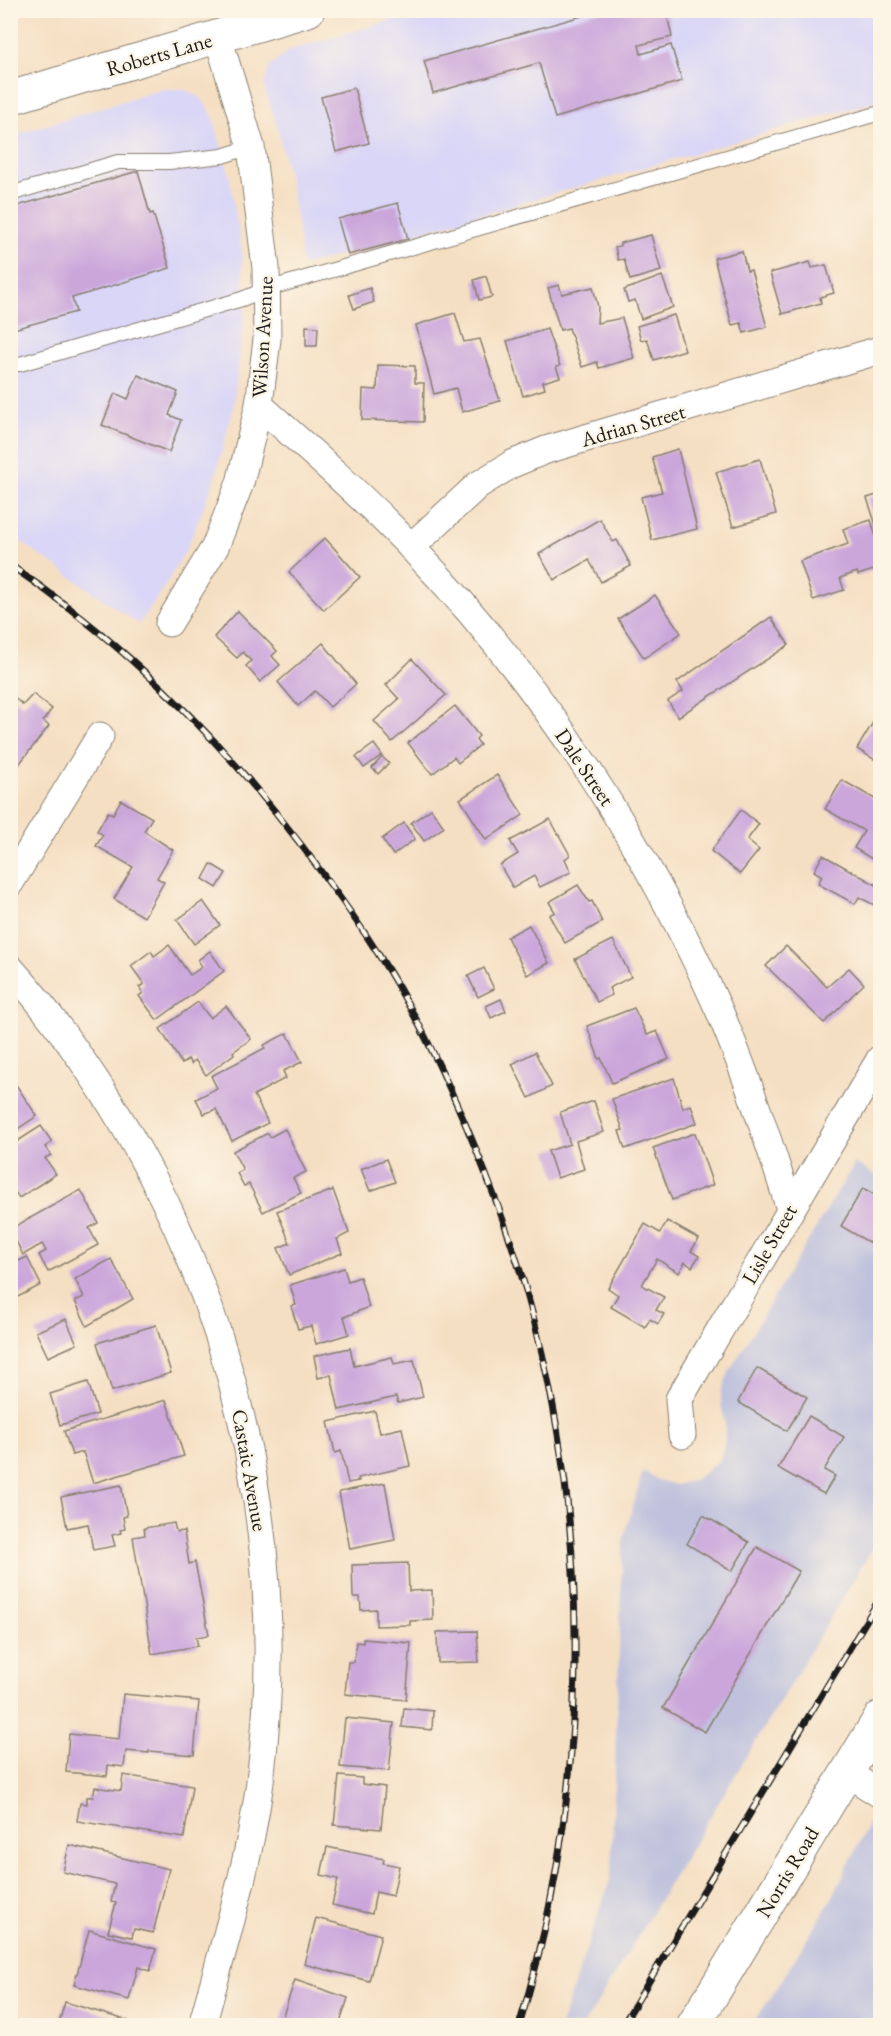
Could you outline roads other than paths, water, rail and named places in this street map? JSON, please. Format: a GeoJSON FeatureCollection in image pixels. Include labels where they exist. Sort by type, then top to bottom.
{"type":"FeatureCollection","features":[{"type":"Feature","properties":{"kind":"street","name":"Roberts Lane"},"geometry":{"type":"LineString","coordinates":[[10,98],[308,10]]}},
{"type":"Feature","properties":{"kind":"street","name":"Wilson Avenue"},"geometry":{"type":"LineString","coordinates":[[169,623],[215,547],[240,483],[259,405],[267,339],[266,268],[251,147],[218,37]]}},
{"type":"Feature","properties":{"kind":"street","name":"Adrian Street"},"geometry":{"type":"LineString","coordinates":[[411,547],[478,485],[512,464],[546,450],[880,350]]}},
{"type":"Feature","properties":{"kind":"street","name":"Dale Street"},"geometry":{"type":"LineString","coordinates":[[259,405],[344,480],[411,547],[492,639],[554,719],[616,812],[671,910],[719,1011],[760,1115],[790,1209]]}},
{"type":"Feature","properties":{"kind":"street"},"geometry":{"type":"LineString","coordinates":[[10,883],[100,736]]}},
{"type":"Feature","properties":{"kind":"street","name":"Castaic Avenue"},"geometry":{"type":"LineString","coordinates":[[10,968],[72,1044],[121,1119],[164,1197],[193,1262],[223,1347],[246,1433],[260,1521],[268,1611],[267,1700],[259,1790],[242,1878],[202,2025]]}},
{"type":"Feature","properties":{"kind":"street","name":"Lisle Street"},"geometry":{"type":"LineString","coordinates":[[682,1435],[678,1399],[880,1059]]}},
{"type":"Feature","properties":{"kind":"street","name":"Norris Road"},"geometry":{"type":"LineString","coordinates":[[702,2022],[880,1718]]}},
{"type":"Feature","properties":{"kind":"street"},"geometry":{"type":"LineString","coordinates":[[847,1773],[880,1794]]}},
{"type":"Feature","properties":{"kind":"lane"},"geometry":{"type":"LineString","coordinates":[[10,364],[20,364],[242,299],[267,289],[880,112]]}},
{"type":"Feature","properties":{"kind":"lane"},"geometry":{"type":"LineString","coordinates":[[10,194],[118,162],[169,162],[222,156],[251,147]]}},
{"type":"Feature","properties":{"kind":"railway"},"geometry":{"type":"LineString","coordinates":[[10,565],[91,626],[167,694],[238,767],[302,846],[377,953],[421,1028],[467,1127],[509,1236],[536,1328],[554,1414],[567,1501],[574,1590],[575,1678],[570,1767],[559,1854],[542,1941],[519,2026]]}},
{"type":"Feature","properties":{"kind":"railway"},"geometry":{"type":"LineString","coordinates":[[622,2026],[880,1598]]}}]}
